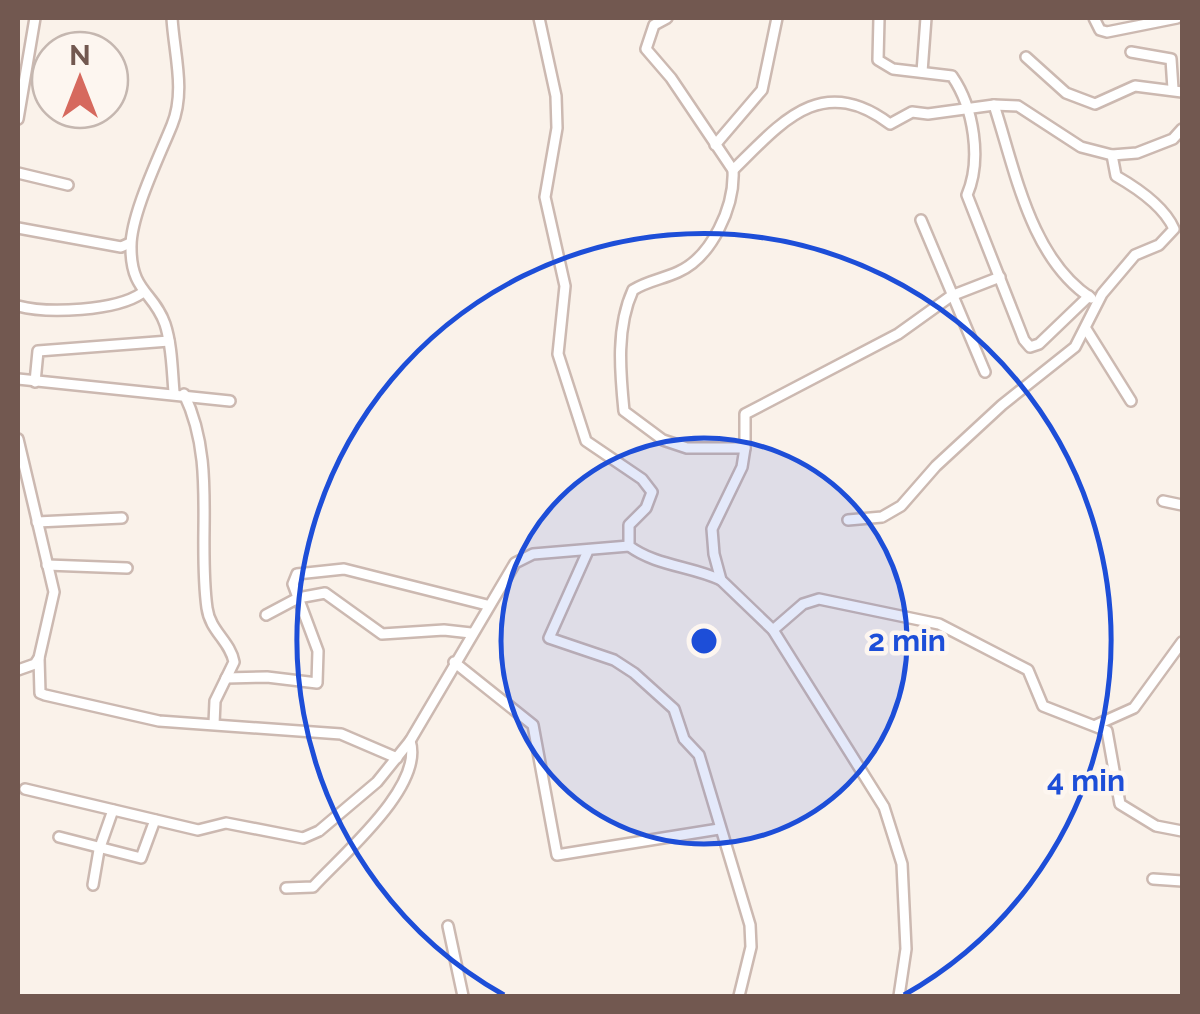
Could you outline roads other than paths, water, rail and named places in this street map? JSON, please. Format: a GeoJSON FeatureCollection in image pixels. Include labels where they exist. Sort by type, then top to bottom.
{"type":"FeatureCollection","features":[{"type":"Feature","properties":{"kind":"street"},"geometry":{"type":"LineString","coordinates":[[18,119],[27,49],[36,18]]}},
{"type":"Feature","properties":{"kind":"street"},"geometry":{"type":"LineString","coordinates":[[172,18],[180,88],[172,124],[147,178],[130,243],[133,273],[142,293],[164,320],[179,393],[198,432],[206,476],[202,554],[208,613],[213,630],[234,655],[216,701],[214,724]]}},
{"type":"Feature","properties":{"kind":"street"},"geometry":{"type":"LineString","coordinates":[[539,18],[556,96],[557,128],[545,196],[565,286],[558,354],[586,441],[642,479],[652,492],[646,508],[629,525],[629,546]]}},
{"type":"Feature","properties":{"kind":"street"},"geometry":{"type":"LineString","coordinates":[[668,18],[654,25],[646,49],[672,78],[733,170],[734,185],[709,248],[682,271],[634,290],[624,311],[619,364],[624,410],[642,427],[687,448],[745,448]]}},
{"type":"Feature","properties":{"kind":"street"},"geometry":{"type":"LineString","coordinates":[[715,145],[762,90],[777,18]]}},
{"type":"Feature","properties":{"kind":"street"},"geometry":{"type":"LineString","coordinates":[[879,18],[878,60],[893,69],[952,76],[969,108],[976,178],[967,195],[1030,347],[1093,299],[1135,254],[1159,246],[1174,229],[1138,189],[1116,176],[1112,154]]}},
{"type":"Feature","properties":{"kind":"street"},"geometry":{"type":"LineString","coordinates":[[922,72],[926,18]]}},
{"type":"Feature","properties":{"kind":"street"},"geometry":{"type":"LineString","coordinates":[[1094,18],[1100,30],[1107,32],[1177,18]]}},
{"type":"Feature","properties":{"kind":"street"},"geometry":{"type":"LineString","coordinates":[[1026,57],[1066,93],[1095,104],[1135,86],[1178,90],[1171,59],[1130,52]]}},
{"type":"Feature","properties":{"kind":"street"},"geometry":{"type":"LineString","coordinates":[[733,170],[787,117],[816,104],[850,103],[890,124],[912,112],[994,104],[1018,106],[1039,116],[1080,147],[1112,154],[1138,153],[1173,139],[1182,130]]}},
{"type":"Feature","properties":{"kind":"street"},"geometry":{"type":"LineString","coordinates":[[994,104],[1029,212],[1057,268],[1093,299]]}},
{"type":"Feature","properties":{"kind":"street"},"geometry":{"type":"LineString","coordinates":[[18,172],[68,184]]}},
{"type":"Feature","properties":{"kind":"street"},"geometry":{"type":"LineString","coordinates":[[921,220],[986,372]]}},
{"type":"Feature","properties":{"kind":"street"},"geometry":{"type":"LineString","coordinates":[[18,228],[121,248],[130,243]]}},
{"type":"Feature","properties":{"kind":"street"},"geometry":{"type":"LineString","coordinates":[[722,580],[712,529],[742,467],[744,414],[898,334],[951,296],[1000,277]]}},
{"type":"Feature","properties":{"kind":"street"},"geometry":{"type":"LineString","coordinates":[[18,306],[98,308],[127,303],[142,293]]}},
{"type":"Feature","properties":{"kind":"street"},"geometry":{"type":"LineString","coordinates":[[848,520],[882,517],[901,506],[936,466],[1002,405],[1075,347],[1086,329],[1093,299]]}},
{"type":"Feature","properties":{"kind":"street"},"geometry":{"type":"LineString","coordinates":[[1086,329],[1131,401]]}},
{"type":"Feature","properties":{"kind":"street"},"geometry":{"type":"LineString","coordinates":[[35,382],[38,351],[169,342]]}},
{"type":"Feature","properties":{"kind":"street"},"geometry":{"type":"LineString","coordinates":[[18,378],[230,400]]}},
{"type":"Feature","properties":{"kind":"street"},"geometry":{"type":"LineString","coordinates":[[18,439],[54,592],[38,658],[35,664],[18,670]]}},
{"type":"Feature","properties":{"kind":"street"},"geometry":{"type":"LineString","coordinates":[[1162,501],[1182,504]]}},
{"type":"Feature","properties":{"kind":"street"},"geometry":{"type":"LineString","coordinates":[[37,522],[122,518]]}},
{"type":"Feature","properties":{"kind":"street"},"geometry":{"type":"LineString","coordinates":[[25,789],[198,830],[226,823],[304,838],[319,832],[377,782],[410,741],[504,575],[524,556],[629,546],[646,559],[691,567],[722,580],[774,630],[884,807],[902,864],[906,949],[899,996]]}},
{"type":"Feature","properties":{"kind":"street"},"geometry":{"type":"LineString","coordinates":[[587,553],[549,638],[614,660],[674,709],[684,739],[699,755],[750,925],[751,946],[739,996]]}},
{"type":"Feature","properties":{"kind":"street"},"geometry":{"type":"LineString","coordinates":[[47,565],[127,568]]}},
{"type":"Feature","properties":{"kind":"street"},"geometry":{"type":"LineString","coordinates":[[226,678],[266,676],[317,683],[318,651],[292,578],[297,574],[344,569],[487,605]]}},
{"type":"Feature","properties":{"kind":"street"},"geometry":{"type":"LineString","coordinates":[[266,614],[313,593],[332,596],[382,634],[444,630],[471,633]]}},
{"type":"Feature","properties":{"kind":"street"},"geometry":{"type":"LineString","coordinates":[[774,630],[803,604],[819,600],[939,624],[1028,670],[1043,706],[1107,732],[1120,804],[1156,826],[1182,831]]}},
{"type":"Feature","properties":{"kind":"street"},"geometry":{"type":"LineString","coordinates":[[1096,725],[1134,708],[1182,642]]}},
{"type":"Feature","properties":{"kind":"street"},"geometry":{"type":"LineString","coordinates":[[38,658],[40,693],[159,721],[341,734],[397,758]]}},
{"type":"Feature","properties":{"kind":"street"},"geometry":{"type":"LineString","coordinates":[[454,662],[533,725],[557,856],[719,829]]}},
{"type":"Feature","properties":{"kind":"street"},"geometry":{"type":"LineString","coordinates":[[286,888],[314,887],[358,842],[397,793],[412,760],[410,741]]}},
{"type":"Feature","properties":{"kind":"street"},"geometry":{"type":"LineString","coordinates":[[93,885],[99,850],[113,810]]}},
{"type":"Feature","properties":{"kind":"street"},"geometry":{"type":"LineString","coordinates":[[59,836],[99,850],[140,858],[155,820]]}},
{"type":"Feature","properties":{"kind":"street"},"geometry":{"type":"LineString","coordinates":[[1153,879],[1182,882]]}},
{"type":"Feature","properties":{"kind":"street"},"geometry":{"type":"LineString","coordinates":[[448,926],[463,996]]}}]}
